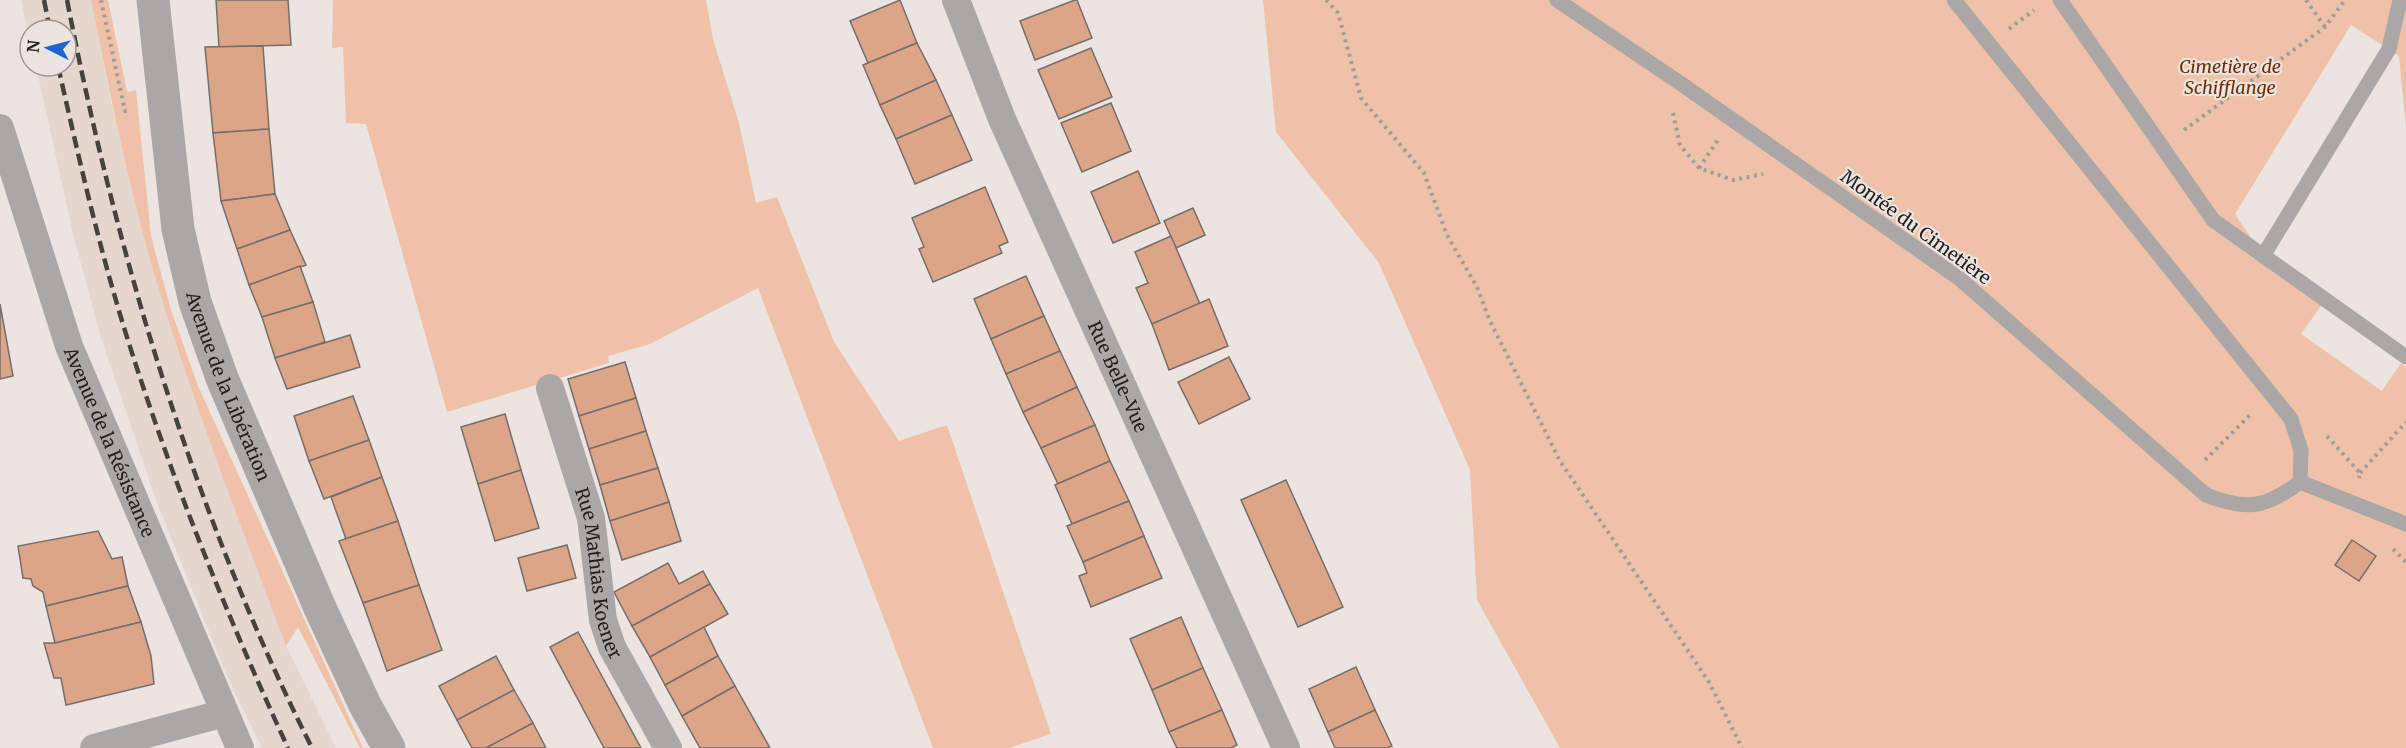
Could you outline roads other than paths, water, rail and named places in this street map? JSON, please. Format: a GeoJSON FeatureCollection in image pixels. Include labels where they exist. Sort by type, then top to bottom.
{"type":"FeatureCollection","features":[{"type":"Feature","properties":{"kind":"street","name":"Avenue de la Libération"},"geometry":{"type":"LineString","coordinates":[[153,0],[178,229],[195,302],[222,378],[320,608],[365,705],[389,748]]}},
{"type":"Feature","properties":{"kind":"street","name":"Rue Belle-Vue"},"geometry":{"type":"LineString","coordinates":[[956,0],[1002,119],[1286,748]]}},
{"type":"Feature","properties":{"kind":"street","name":"Avenue de la Résistance"},"geometry":{"type":"LineString","coordinates":[[0,128],[69,346],[240,748]]}},
{"type":"Feature","properties":{"kind":"street","name":"Rue Mathias Koener"},"geometry":{"type":"LineString","coordinates":[[550,388],[591,518],[603,620],[612,647],[668,748]]}},
{"type":"Feature","properties":{"kind":"street"},"geometry":{"type":"LineString","coordinates":[[94,748],[225,713]]}},
{"type":"Feature","properties":{"kind":"lane","name":"Montée du Cimetière"},"geometry":{"type":"LineString","coordinates":[[1557,0],[1960,279],[2206,495],[2230,504],[2256,505],[2280,497],[2300,482]]}},
{"type":"Feature","properties":{"kind":"lane"},"geometry":{"type":"LineString","coordinates":[[1954,0],[2291,419],[2301,450],[2300,482],[2406,524]]}},
{"type":"Feature","properties":{"kind":"lane"},"geometry":{"type":"LineString","coordinates":[[2060,0],[2213,220],[2406,357]]}},
{"type":"Feature","properties":{"kind":"lane"},"geometry":{"type":"LineString","coordinates":[[2263,256],[2389,49],[2400,0]]}},
{"type":"Feature","properties":{"kind":"railway"},"geometry":{"type":"LineString","coordinates":[[44,0],[48,18]]}},
{"type":"Feature","properties":{"kind":"railway"},"geometry":{"type":"LineString","coordinates":[[67,0],[110,192],[135,288],[164,382],[231,568],[312,748]]}},
{"type":"Feature","properties":{"kind":"railway"},"geometry":{"type":"LineString","coordinates":[[61,78],[101,248],[150,406],[204,554],[288,748]]}},
{"type":"Feature","properties":{"kind":"park label","name":"Cimetière de Schifflange"},"geometry":{"type":"Point","coordinates":[2230,76]}}]}
